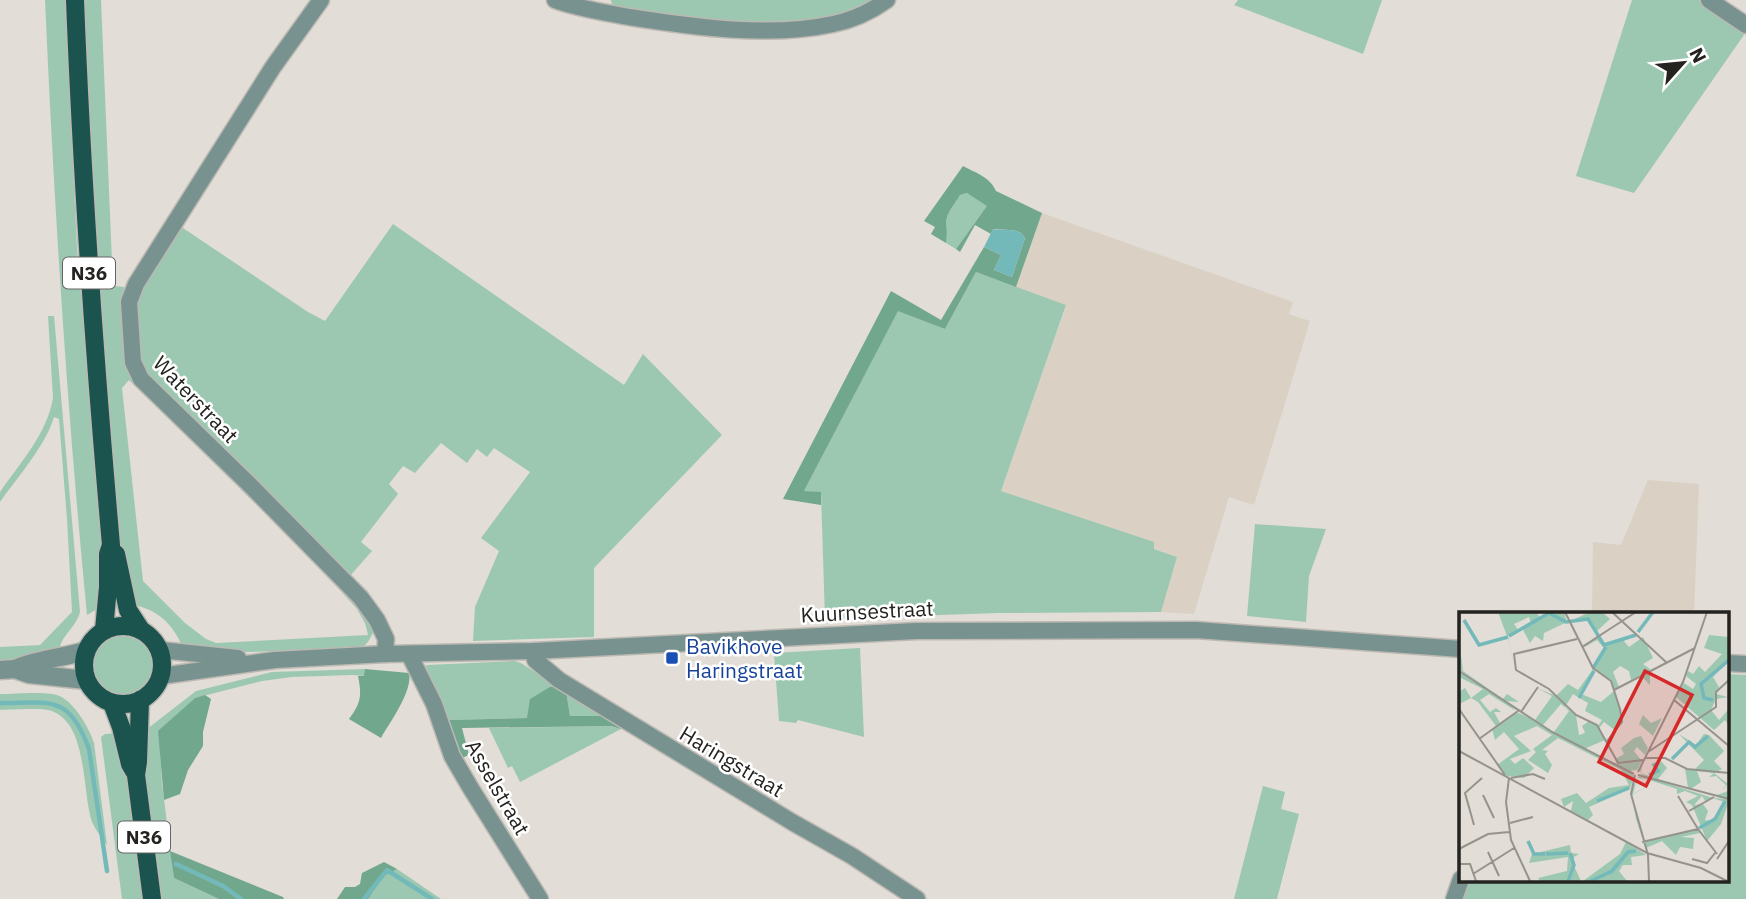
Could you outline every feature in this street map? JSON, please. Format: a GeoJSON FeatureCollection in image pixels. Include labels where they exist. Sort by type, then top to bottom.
{"type":"FeatureCollection","features":[{"type":"Feature","properties":{"kind":"main road","name":"N36"},"geometry":{"type":"LineString","coordinates":[[75,0],[95,365],[111,545],[116,555],[128,610],[141,630],[160,650]]}},
{"type":"Feature","properties":{"kind":"main road","name":"N36"},"geometry":{"type":"LineString","coordinates":[[104,630],[108,554],[111,545]]}},
{"type":"Feature","properties":{"kind":"main road"},"geometry":{"type":"LineString","coordinates":[[141,630],[116,626],[104,630],[93,639],[86,651],[83,666],[86,680],[92,690],[112,703],[131,704],[140,701],[153,691],[161,676],[160,650]]}},
{"type":"Feature","properties":{"kind":"main road","name":"N36"},"geometry":{"type":"LineString","coordinates":[[140,701],[136,775],[152,899]]}},
{"type":"Feature","properties":{"kind":"main road","name":"N36"},"geometry":{"type":"LineString","coordinates":[[112,703],[130,764],[136,775]]}},
{"type":"Feature","properties":{"kind":"street","name":"Waterstraat"},"geometry":{"type":"LineString","coordinates":[[321,0],[272,67],[136,284],[129,302],[133,362],[141,379],[251,486],[360,598],[377,620],[386,639],[385,654]]}},
{"type":"Feature","properties":{"kind":"street"},"geometry":{"type":"LineString","coordinates":[[555,0],[575,8],[663,22],[750,30],[796,29],[834,24],[868,13],[887,0]]}},
{"type":"Feature","properties":{"kind":"street"},"geometry":{"type":"LineString","coordinates":[[1709,0],[1746,25]]}},
{"type":"Feature","properties":{"kind":"street","name":"Kuurnsestraat"},"geometry":{"type":"LineString","coordinates":[[161,676],[275,660],[385,654],[534,651],[916,631],[1196,631],[1459,649]]}},
{"type":"Feature","properties":{"kind":"street","name":"Kuurnsestraat"},"geometry":{"type":"LineString","coordinates":[[160,650],[275,660]]}},
{"type":"Feature","properties":{"kind":"street"},"geometry":{"type":"LineString","coordinates":[[7,670],[86,651]]}},
{"type":"Feature","properties":{"kind":"street","name":"Haringstraat"},"geometry":{"type":"LineString","coordinates":[[534,651],[536,660],[559,680],[852,856],[917,899]]}},
{"type":"Feature","properties":{"kind":"street","name":"Asselstraat"},"geometry":{"type":"LineString","coordinates":[[409,654],[434,704],[452,756],[540,899]]}},
{"type":"Feature","properties":{"kind":"street"},"geometry":{"type":"LineString","coordinates":[[1728,663],[1746,664]]}},
{"type":"Feature","properties":{"kind":"street"},"geometry":{"type":"LineString","coordinates":[[7,670],[86,680]]}},
{"type":"Feature","properties":{"kind":"street"},"geometry":{"type":"LineString","coordinates":[[1454,899],[1460,881]]}},
{"type":"Feature","properties":{"kind":"shaded area"},"geometry":{"type":"Polygon","coordinates":[[[1042,213],[1293,302],[1289,314],[1310,321],[1254,505],[1229,497],[1194,614],[1161,612],[1177,557],[1001,491],[1066,306],[1016,287],[1042,213]]]}},
{"type":"Feature","properties":{"kind":"shaded area"},"geometry":{"type":"Polygon","coordinates":[[[1648,480],[1699,484],[1694,612],[1592,612],[1593,542],[1621,545],[1648,480]]]}},
{"type":"Feature","properties":{"kind":"green space"},"geometry":{"type":"Polygon","coordinates":[[[45,0],[65,0],[77,249],[105,571],[99,608],[87,615],[62,308],[45,0]]]}},
{"type":"Feature","properties":{"kind":"green space"},"geometry":{"type":"Polygon","coordinates":[[[82,0],[101,0],[113,286],[124,287],[125,343],[132,378],[180,422],[361,604],[374,631],[362,648],[221,653],[182,646],[163,619],[150,610],[133,605],[127,589],[118,525],[104,376],[82,0]],[[129,380],[122,388],[143,581],[185,623],[216,643],[368,635],[357,609],[315,562],[129,380]]]}},
{"type":"Feature","properties":{"kind":"green space"},"geometry":{"type":"Polygon","coordinates":[[[611,0],[879,0],[834,19],[775,26],[613,11],[611,0]]]}},
{"type":"Feature","properties":{"kind":"green space"},"geometry":{"type":"Polygon","coordinates":[[[1238,0],[1382,0],[1363,54],[1234,5],[1238,0]]]}},
{"type":"Feature","properties":{"kind":"green space"},"geometry":{"type":"Polygon","coordinates":[[[1632,0],[1703,0],[1746,32],[1634,193],[1576,176],[1632,0]]]}},
{"type":"Feature","properties":{"kind":"green space"},"geometry":{"type":"Polygon","coordinates":[[[963,166],[986,179],[996,191],[1042,213],[1016,287],[976,272],[945,329],[898,311],[804,491],[821,492],[821,505],[783,499],[891,291],[941,320],[984,247],[1001,255],[994,270],[1012,277],[1025,238],[1019,232],[993,229],[991,234],[975,225],[960,252],[956,249],[987,206],[967,193],[960,195],[947,216],[946,243],[931,234],[935,227],[924,221],[963,166]]]}},
{"type":"Feature","properties":{"kind":"green space"},"geometry":{"type":"Polygon","coordinates":[[[967,193],[988,205],[956,249],[946,243],[946,220],[960,195],[967,193]]]}},
{"type":"Feature","properties":{"kind":"green space"},"geometry":{"type":"Polygon","coordinates":[[[393,224],[624,385],[643,354],[722,435],[594,568],[594,637],[473,641],[475,607],[499,551],[481,538],[530,472],[494,448],[487,457],[477,449],[467,463],[441,443],[415,473],[403,466],[389,484],[398,494],[361,542],[372,551],[349,577],[145,375],[135,325],[138,298],[153,265],[180,226],[325,321],[393,224]]]}},
{"type":"Feature","properties":{"kind":"green space"},"geometry":{"type":"Polygon","coordinates":[[[976,272],[1066,305],[1001,491],[1154,542],[1154,549],[1177,557],[1161,612],[999,613],[825,619],[821,493],[804,491],[898,310],[945,329],[976,272]]]}},
{"type":"Feature","properties":{"kind":"green space"},"geometry":{"type":"Polygon","coordinates":[[[48,316],[54,316],[80,612],[62,641],[59,652],[25,661],[0,662],[0,647],[40,645],[72,612],[59,419],[54,417],[38,450],[0,502],[0,492],[32,448],[50,411],[53,398],[48,316]]]}},
{"type":"Feature","properties":{"kind":"green space"},"geometry":{"type":"Polygon","coordinates":[[[1255,524],[1326,529],[1309,576],[1306,622],[1247,616],[1255,524]]]}},
{"type":"Feature","properties":{"kind":"green space"},"geometry":{"type":"Polygon","coordinates":[[[123,635],[140,640],[148,648],[153,665],[148,682],[140,690],[123,695],[106,690],[98,682],[93,665],[98,648],[106,640],[123,635]]]}},
{"type":"Feature","properties":{"kind":"green space"},"geometry":{"type":"Polygon","coordinates":[[[860,648],[864,737],[798,720],[796,723],[779,721],[774,653],[860,648]]]}},
{"type":"Feature","properties":{"kind":"green space"},"geometry":{"type":"Polygon","coordinates":[[[515,661],[558,687],[527,718],[449,720],[422,669],[427,665],[515,661]]]}},
{"type":"Feature","properties":{"kind":"green space"},"geometry":{"type":"Polygon","coordinates":[[[365,669],[365,676],[292,677],[262,681],[195,698],[159,731],[162,784],[174,878],[219,899],[162,899],[144,765],[147,729],[196,691],[272,672],[365,669]]]}},
{"type":"Feature","properties":{"kind":"green space"},"geometry":{"type":"Polygon","coordinates":[[[365,669],[409,673],[408,688],[381,738],[349,719],[360,699],[358,676],[364,676],[365,669]]]}},
{"type":"Feature","properties":{"kind":"green space"},"geometry":{"type":"Polygon","coordinates":[[[1728,674],[1746,675],[1746,899],[1463,899],[1468,881],[1728,881],[1728,674]]]}},
{"type":"Feature","properties":{"kind":"green space"},"geometry":{"type":"Polygon","coordinates":[[[550,687],[566,691],[570,716],[609,716],[629,729],[611,726],[462,728],[469,755],[462,758],[449,720],[527,718],[530,699],[550,687]]]}},
{"type":"Feature","properties":{"kind":"green space"},"geometry":{"type":"Polygon","coordinates":[[[566,691],[609,716],[570,716],[566,691]]]}},
{"type":"Feature","properties":{"kind":"green space"},"geometry":{"type":"Polygon","coordinates":[[[0,694],[57,695],[69,702],[80,715],[94,743],[107,845],[92,822],[82,762],[73,731],[65,720],[50,710],[0,710],[0,694]]]}},
{"type":"Feature","properties":{"kind":"green space"},"geometry":{"type":"Polygon","coordinates":[[[205,695],[211,699],[203,732],[203,746],[188,770],[180,794],[164,800],[158,731],[195,698],[205,695]]]}},
{"type":"Feature","properties":{"kind":"green space"},"geometry":{"type":"Polygon","coordinates":[[[611,726],[621,729],[520,782],[512,766],[508,768],[489,728],[611,726]]]}},
{"type":"Feature","properties":{"kind":"green space"},"geometry":{"type":"Polygon","coordinates":[[[118,733],[126,768],[144,899],[122,899],[101,737],[118,733]]]}},
{"type":"Feature","properties":{"kind":"green space"},"geometry":{"type":"Polygon","coordinates":[[[1263,786],[1285,792],[1281,809],[1299,814],[1277,899],[1234,899],[1263,786]]]}},
{"type":"Feature","properties":{"kind":"green space"},"geometry":{"type":"Polygon","coordinates":[[[170,851],[284,899],[219,899],[174,878],[170,851]]]}},
{"type":"Feature","properties":{"kind":"green space"},"geometry":{"type":"Polygon","coordinates":[[[384,862],[397,869],[384,876],[368,899],[337,899],[345,887],[360,884],[362,873],[384,862]]]}},
{"type":"Feature","properties":{"kind":"green space"},"geometry":{"type":"Polygon","coordinates":[[[397,869],[441,899],[368,899],[384,876],[397,869]]]}},
{"type":"Feature","properties":{"kind":"water"},"geometry":{"type":"Polygon","coordinates":[[[993,229],[1019,232],[1025,238],[1012,277],[994,270],[1001,255],[984,247],[993,229]]]}},
{"type":"Feature","properties":{"kind":"waterway"},"geometry":{"type":"LineString","coordinates":[[0,703],[33,702],[56,705],[65,710],[82,731],[89,749],[107,871]]}},
{"type":"Feature","properties":{"kind":"waterway"},"geometry":{"type":"LineString","coordinates":[[176,864],[223,886],[241,899]]}},
{"type":"Feature","properties":{"kind":"waterway"},"geometry":{"type":"LineString","coordinates":[[364,899],[387,870],[432,899]]}},
{"type":"Feature","properties":{"kind":"place","name":"Bavikhove Haringstraat"},"geometry":{"type":"Point","coordinates":[672,658]}}]}
